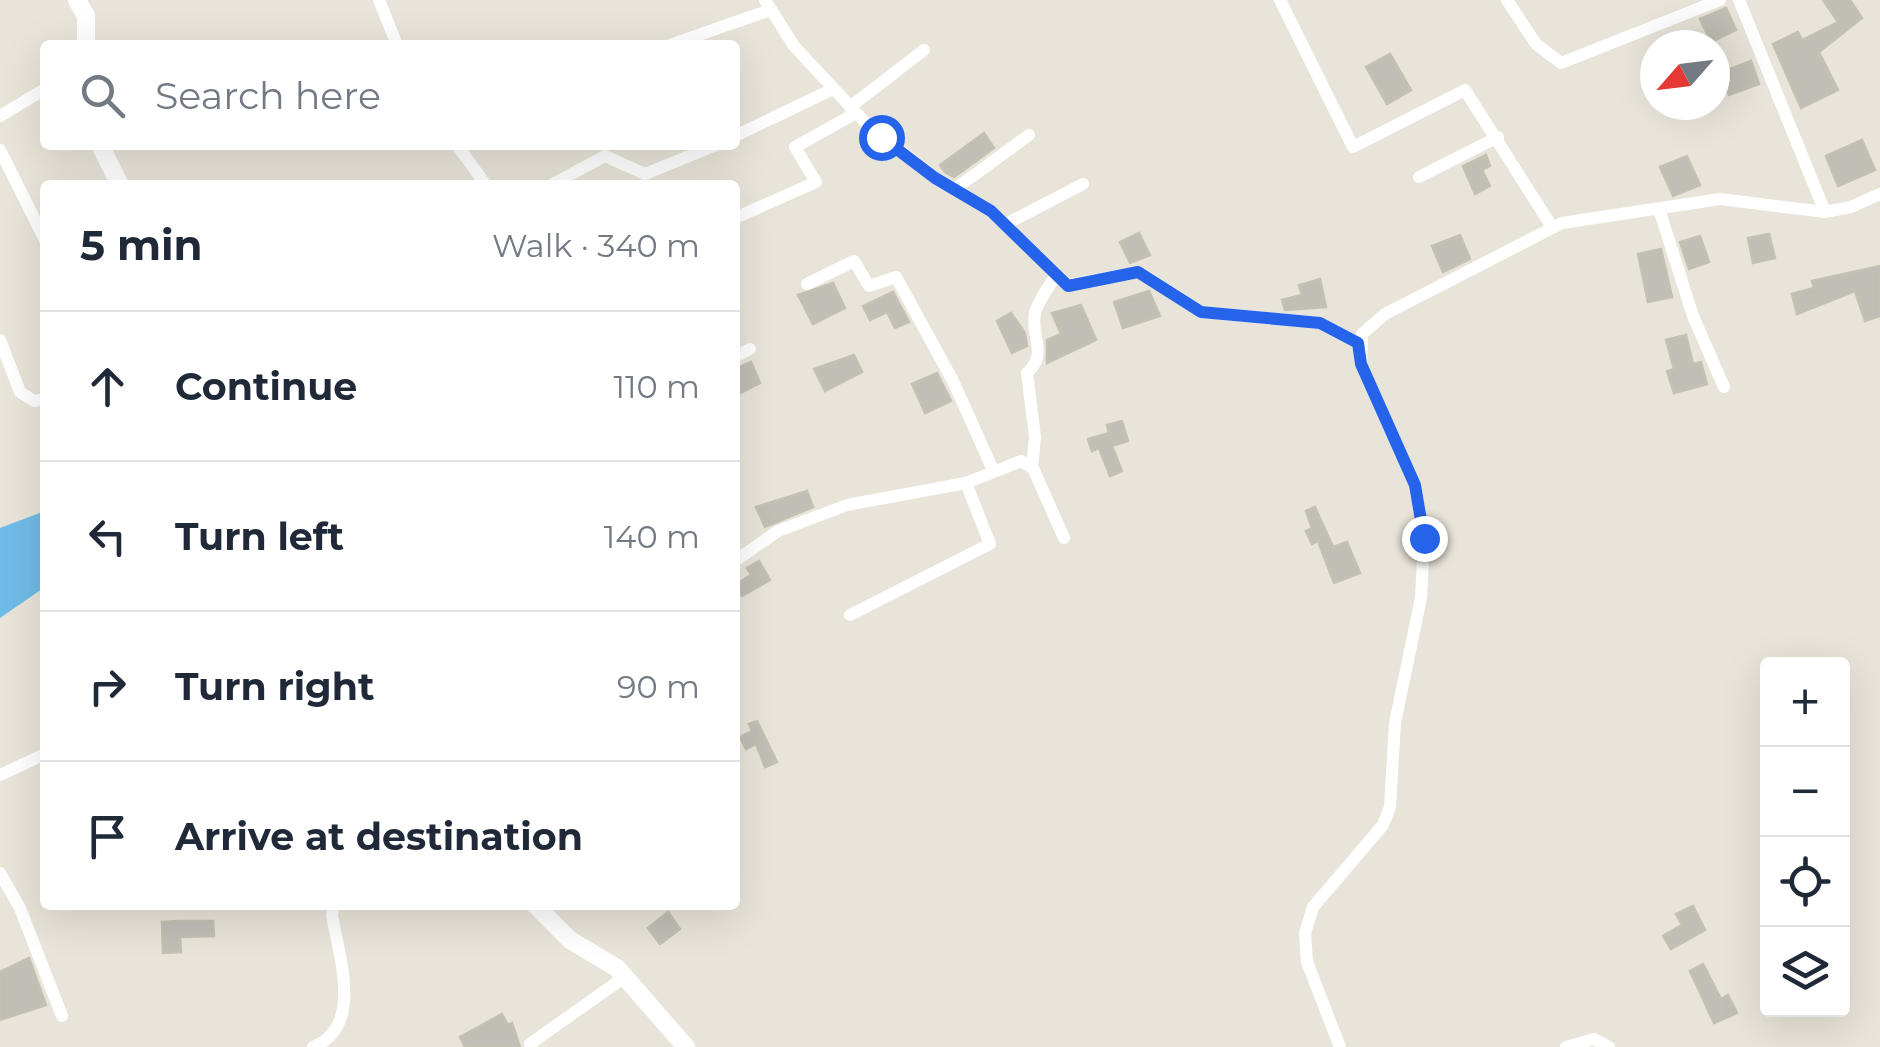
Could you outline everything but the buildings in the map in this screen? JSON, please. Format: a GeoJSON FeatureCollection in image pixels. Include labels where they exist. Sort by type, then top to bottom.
{"type":"FeatureCollection","features":[{"type":"Feature","properties":{"kind":"street"},"geometry":{"type":"LineString","coordinates":[[379,0],[395,40]]}},
{"type":"Feature","properties":{"kind":"street"},"geometry":{"type":"LineString","coordinates":[[1280,0],[1353,147],[1466,90],[1552,227]]}},
{"type":"Feature","properties":{"kind":"street"},"geometry":{"type":"LineString","coordinates":[[1508,0],[1536,44],[1553,61],[1562,63],[1720,0]]}},
{"type":"Feature","properties":{"kind":"street"},"geometry":{"type":"LineString","coordinates":[[1739,0],[1825,212]]}},
{"type":"Feature","properties":{"kind":"street"},"geometry":{"type":"LineString","coordinates":[[85,5],[86,40]]}},
{"type":"Feature","properties":{"kind":"street"},"geometry":{"type":"LineString","coordinates":[[682,40],[768,5],[794,46],[853,110],[902,154],[1006,224],[1054,277],[1068,286],[1138,272],[1201,312],[1320,323],[1358,343]]}},
{"type":"Feature","properties":{"kind":"street"},"geometry":{"type":"LineString","coordinates":[[740,216],[816,182],[795,147],[853,110],[924,50]]}},
{"type":"Feature","properties":{"kind":"street"},"geometry":{"type":"LineString","coordinates":[[740,134],[832,89]]}},
{"type":"Feature","properties":{"kind":"street"},"geometry":{"type":"LineString","coordinates":[[0,116],[40,92]]}},
{"type":"Feature","properties":{"kind":"street"},"geometry":{"type":"LineString","coordinates":[[955,188],[1029,135]]}},
{"type":"Feature","properties":{"kind":"street"},"geometry":{"type":"LineString","coordinates":[[1419,177],[1498,137]]}},
{"type":"Feature","properties":{"kind":"street"},"geometry":{"type":"LineString","coordinates":[[0,150],[40,230]]}},
{"type":"Feature","properties":{"kind":"street"},"geometry":{"type":"LineString","coordinates":[[102,150],[118,180]]}},
{"type":"Feature","properties":{"kind":"street"},"geometry":{"type":"LineString","coordinates":[[462,150],[482,180]]}},
{"type":"Feature","properties":{"kind":"street"},"geometry":{"type":"LineString","coordinates":[[560,180],[605,156],[645,174],[704,150]]}},
{"type":"Feature","properties":{"kind":"street"},"geometry":{"type":"LineString","coordinates":[[1006,224],[1083,184]]}},
{"type":"Feature","properties":{"kind":"street"},"geometry":{"type":"LineString","coordinates":[[1340,1047],[1307,962],[1305,933],[1313,907],[1383,825],[1390,807],[1396,723],[1421,598],[1424,538],[1415,485],[1361,364],[1358,343],[1367,327],[1552,227],[1720,199],[1825,212],[1852,207],[1880,194]]}},
{"type":"Feature","properties":{"kind":"street"},"geometry":{"type":"LineString","coordinates":[[1659,209],[1693,316],[1724,387]]}},
{"type":"Feature","properties":{"kind":"street"},"geometry":{"type":"LineString","coordinates":[[807,284],[854,261],[869,286],[896,277],[953,382],[993,470]]}},
{"type":"Feature","properties":{"kind":"street"},"geometry":{"type":"LineString","coordinates":[[1054,277],[1035,311],[1040,350],[1027,373],[1035,438],[1032,468],[1064,538]]}},
{"type":"Feature","properties":{"kind":"street"},"geometry":{"type":"LineString","coordinates":[[0,340],[20,392],[34,401],[40,400]]}},
{"type":"Feature","properties":{"kind":"street"},"geometry":{"type":"LineString","coordinates":[[740,354],[750,349]]}},
{"type":"Feature","properties":{"kind":"street"},"geometry":{"type":"LineString","coordinates":[[740,557],[778,531],[846,505],[966,483],[1021,461],[1032,468]]}},
{"type":"Feature","properties":{"kind":"street"},"geometry":{"type":"LineString","coordinates":[[850,614],[990,544],[966,483]]}},
{"type":"Feature","properties":{"kind":"street"},"geometry":{"type":"LineString","coordinates":[[0,774],[40,756]]}},
{"type":"Feature","properties":{"kind":"street"},"geometry":{"type":"LineString","coordinates":[[0,873],[20,908],[62,1016]]}},
{"type":"Feature","properties":{"kind":"street"},"geometry":{"type":"LineString","coordinates":[[313,1047],[333,1038],[341,1022],[344,983],[333,910]]}},
{"type":"Feature","properties":{"kind":"street"},"geometry":{"type":"LineString","coordinates":[[540,910],[570,940],[626,976],[686,1047]]}},
{"type":"Feature","properties":{"kind":"street"},"geometry":{"type":"LineString","coordinates":[[530,1044],[626,976]]}},
{"type":"Feature","properties":{"kind":"street"},"geometry":{"type":"LineString","coordinates":[[1566,1047],[1594,1039],[1609,1047]]}},
{"type":"Feature","properties":{"kind":"water"},"geometry":{"type":"Polygon","coordinates":[[[40,513],[40,590],[0,618],[0,528],[40,513]]]}},
{"type":"Feature","properties":{"kind":"route"},"geometry":{"type":"LineString","coordinates":[[881,137],[935,178],[991,211],[1054,277],[1068,286],[1138,272],[1201,312],[1320,323],[1358,343],[1361,364],[1415,485],[1424,538]]}}]}
